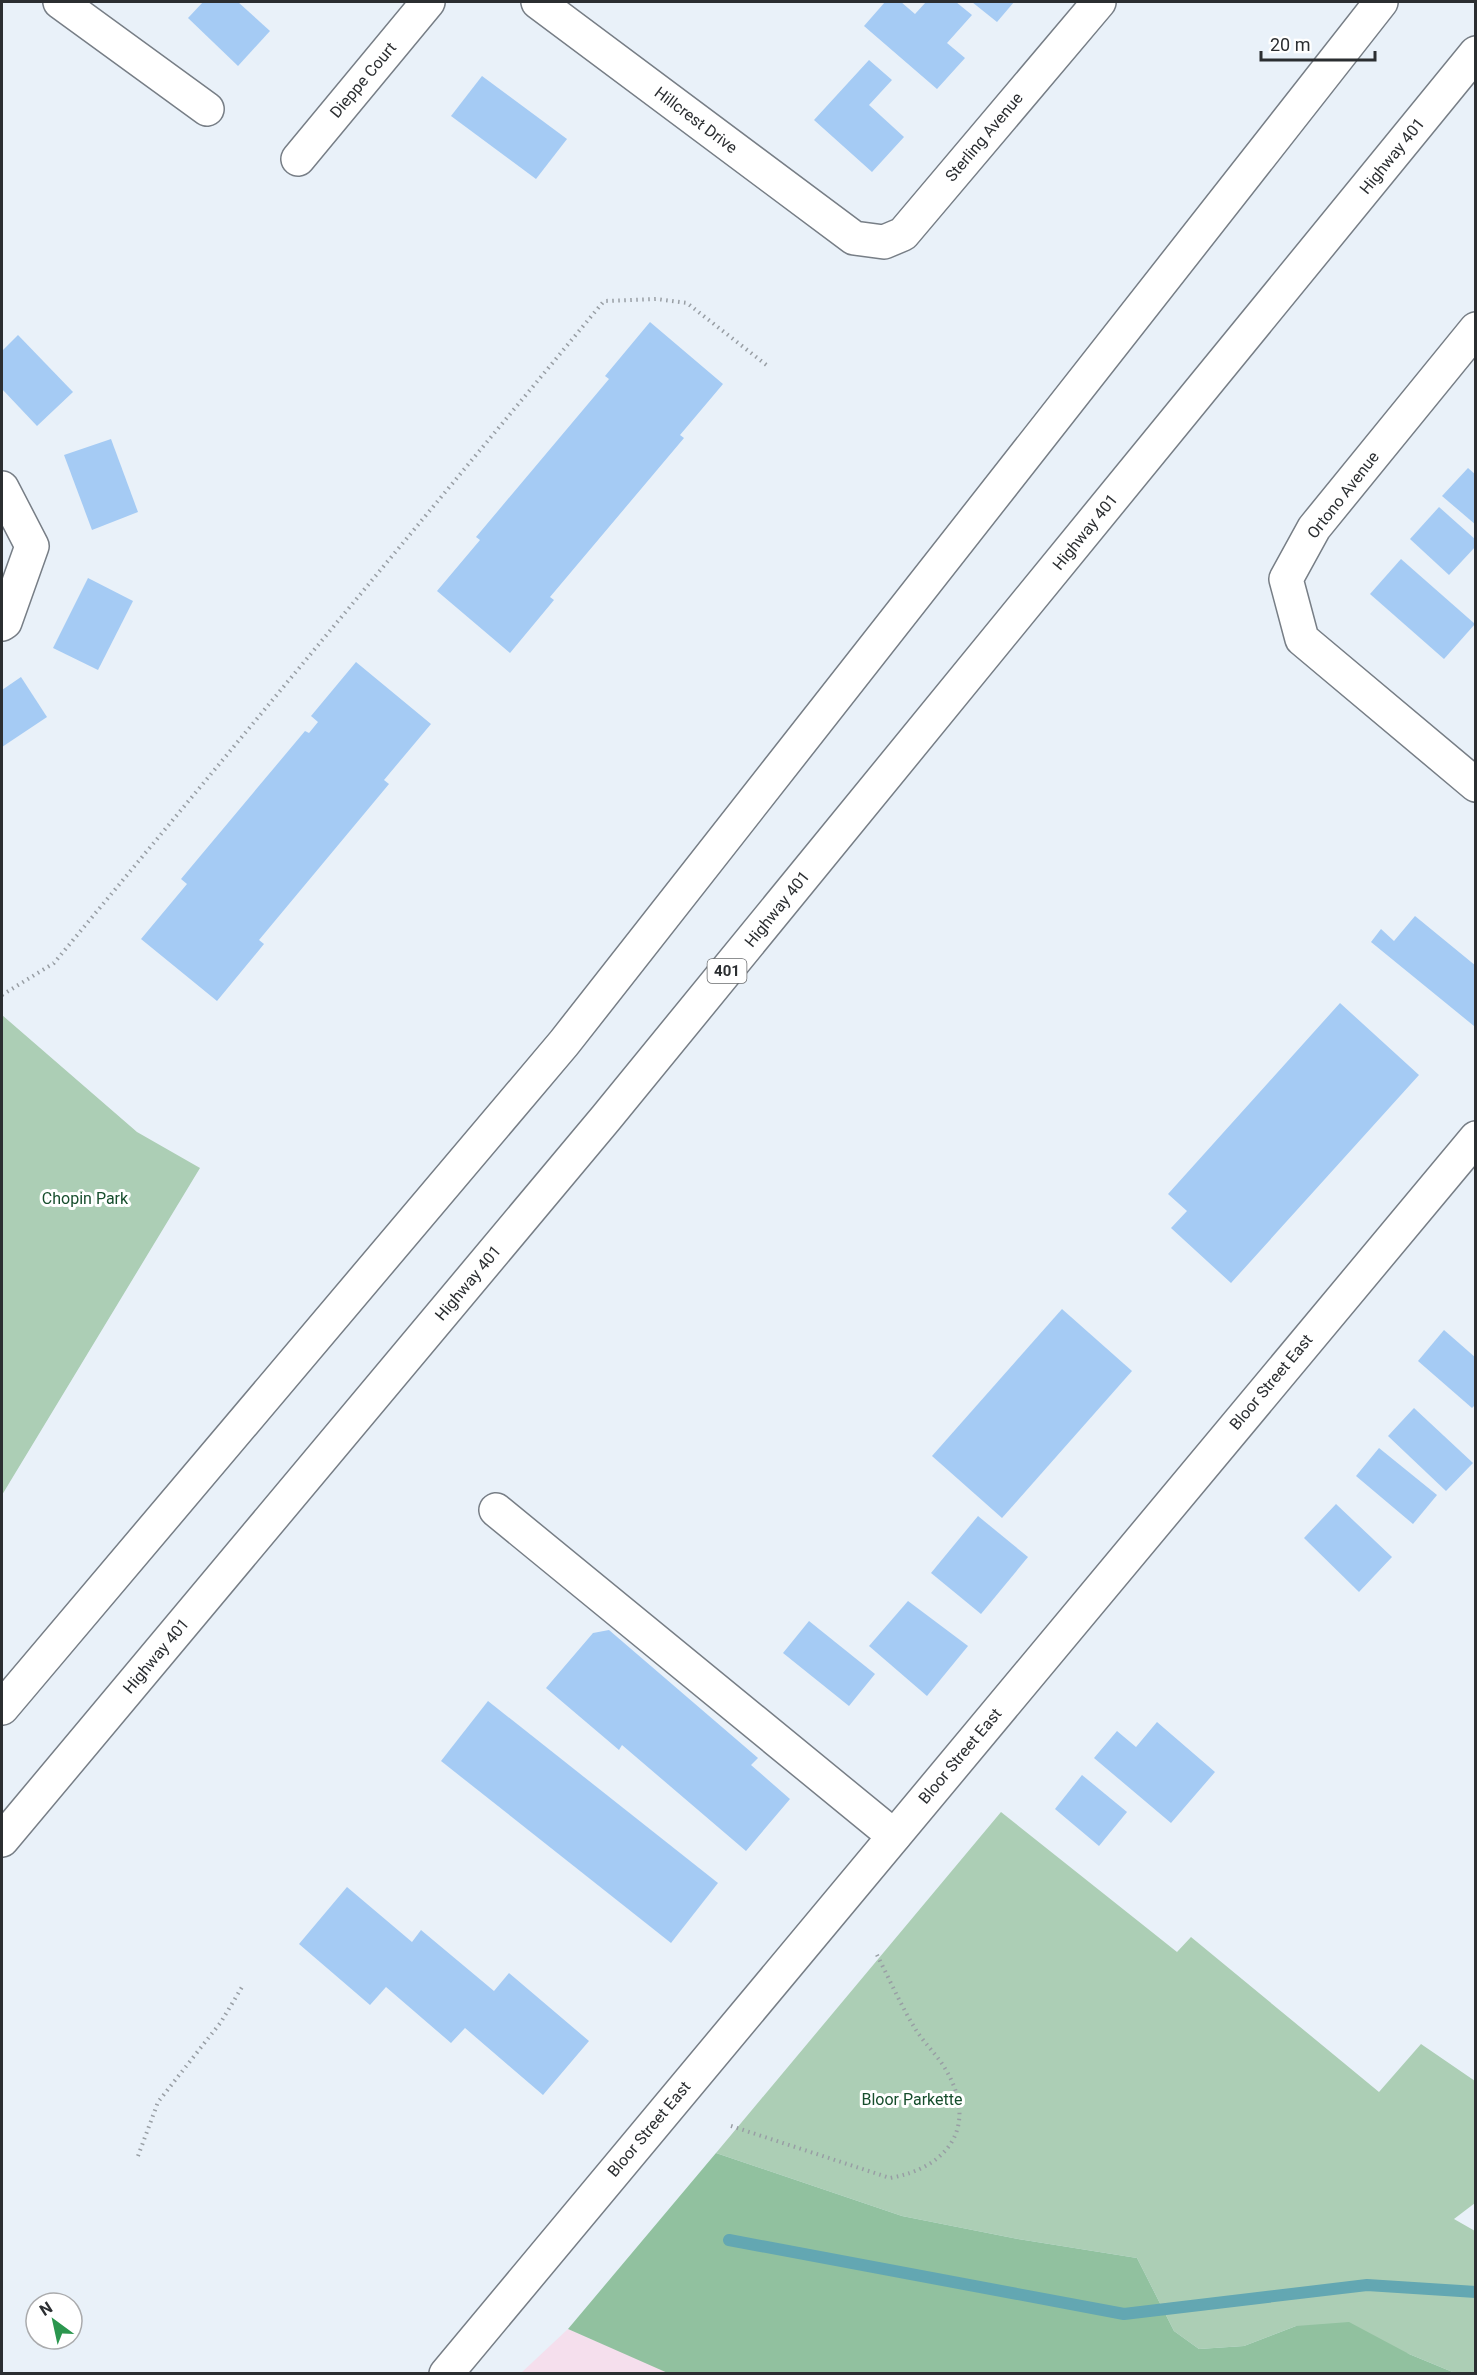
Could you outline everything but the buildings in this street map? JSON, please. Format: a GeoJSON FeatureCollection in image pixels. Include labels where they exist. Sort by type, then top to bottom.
{"type":"FeatureCollection","features":[{"type":"Feature","properties":{"kind":"main road"},"geometry":{"type":"LineString","coordinates":[[60,2],[207,109]]}},
{"type":"Feature","properties":{"kind":"main road","name":"Dieppe Court"},"geometry":{"type":"LineString","coordinates":[[298,159],[428,2]]}},
{"type":"Feature","properties":{"kind":"main road","name":"Hillcrest Drive"},"geometry":{"type":"LineString","coordinates":[[538,2],[854,238]]}},
{"type":"Feature","properties":{"kind":"main road","name":"Sterling Avenue"},"geometry":{"type":"LineString","coordinates":[[854,238],[884,242],[903,234],[1099,2]]}},
{"type":"Feature","properties":{"kind":"main road"},"geometry":{"type":"LineString","coordinates":[[2,1708],[564,1043],[1381,2]]}},
{"type":"Feature","properties":{"kind":"main road","name":"Highway 401"},"geometry":{"type":"LineString","coordinates":[[2,1840],[606,1118],[1476,53]]}},
{"type":"Feature","properties":{"kind":"main road","name":"Ortono Avenue"},"geometry":{"type":"LineString","coordinates":[[1476,329],[1314,528],[1286,579],[1302,639],[1476,785]]}},
{"type":"Feature","properties":{"kind":"main road"},"geometry":{"type":"LineString","coordinates":[[2,488],[32,546],[5,622],[2,624]]}},
{"type":"Feature","properties":{"kind":"main road","name":"Bloor Street East"},"geometry":{"type":"LineString","coordinates":[[446,2373],[1476,1138]]}},
{"type":"Feature","properties":{"kind":"main road"},"geometry":{"type":"LineString","coordinates":[[496,1510],[894,1836]]}},
{"type":"Feature","properties":{"kind":"path"},"geometry":{"type":"LineString","coordinates":[[2,995],[54,963],[604,300],[657,299],[687,303],[769,367]]}},
{"type":"Feature","properties":{"kind":"path"},"geometry":{"type":"LineString","coordinates":[[731,2126],[890,2178],[915,2174],[935,2162],[954,2138],[961,2118],[958,2097],[946,2070],[915,2029],[876,1953]]}},
{"type":"Feature","properties":{"kind":"path"},"geometry":{"type":"LineString","coordinates":[[138,2156],[158,2102],[221,2022],[242,1987]]}},
{"type":"Feature","properties":{"kind":"shaded area"},"geometry":{"type":"Polygon","coordinates":[[[568,2329],[670,2373],[520,2374],[568,2329]]]}},
{"type":"Feature","properties":{"kind":"green space","name":"Chopin Park"},"geometry":{"type":"Polygon","coordinates":[[[2,1015],[137,1132],[200,1168],[2,1495],[2,1015]]]}},
{"type":"Feature","properties":{"kind":"green space","name":"Bloor Parkette"},"geometry":{"type":"Polygon","coordinates":[[[1001,1812],[1177,1952],[1191,1937],[1379,2092],[1421,2044],[1475,2081],[1475,2203],[1454,2219],[1475,2231],[1475,2373],[1455,2373],[1409,2354],[1296,2326],[1244,2346],[1199,2349],[1174,2331],[1137,2258],[1018,2239],[902,2216],[716,2153],[1001,1812]]]}},
{"type":"Feature","properties":{"kind":"green space"},"geometry":{"type":"Polygon","coordinates":[[[716,2153],[902,2216],[1018,2239],[1137,2258],[1174,2331],[1199,2349],[1244,2346],[1296,2326],[1349,2322],[1409,2354],[1455,2373],[670,2374],[568,2329],[716,2153]]]}},
{"type":"Feature","properties":{"kind":"waterway"},"geometry":{"type":"LineString","coordinates":[[729,2240],[1124,2314],[1367,2285],[1476,2292]]}}]}
